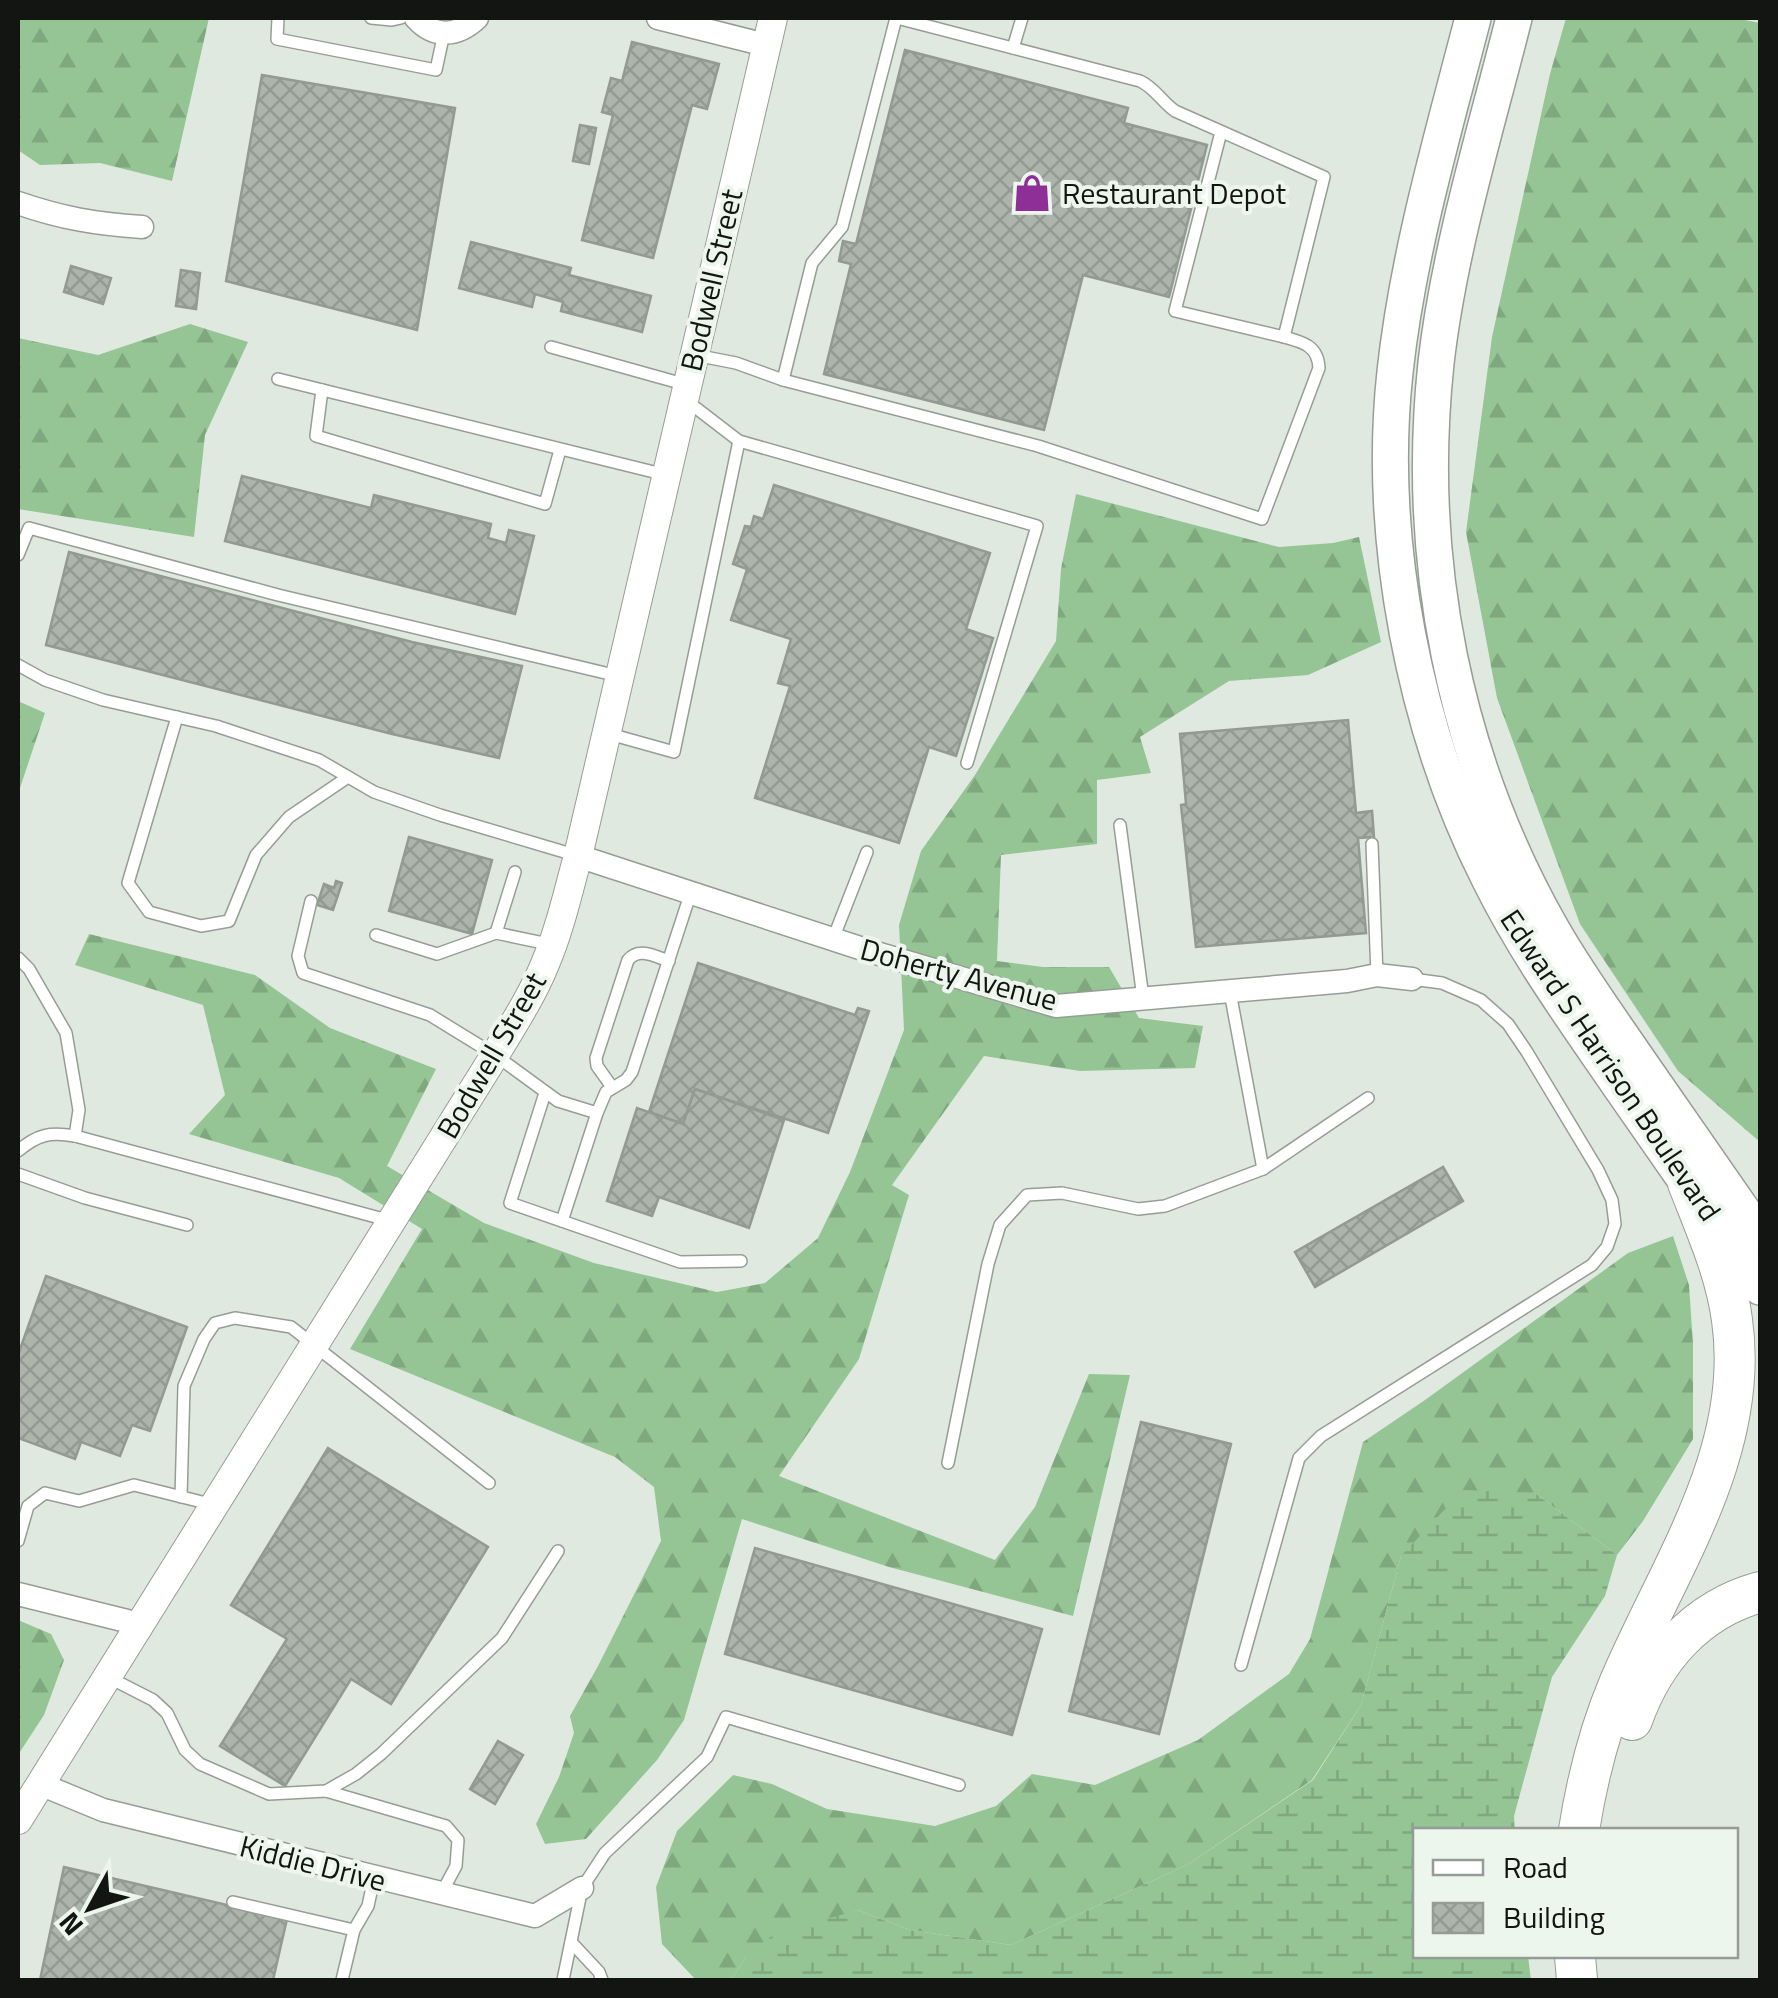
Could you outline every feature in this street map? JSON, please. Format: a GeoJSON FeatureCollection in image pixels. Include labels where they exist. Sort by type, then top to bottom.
{"type":"FeatureCollection","features":[{"type":"Feature","properties":{"kind":"highway"},"geometry":{"type":"LineString","coordinates":[[1579,1828],[1592,1762],[1609,1707],[1713,1480],[1730,1412],[1734,1352],[1730,1306],[1688,1183]]}},
{"type":"Feature","properties":{"kind":"highway"},"geometry":{"type":"LineString","coordinates":[[1604,1828],[1626,1736],[1650,1678],[1674,1645],[1704,1618],[1760,1592]]}},
{"type":"Feature","properties":{"kind":"main road","name":"Edward S Harrison Boulevard"},"geometry":{"type":"LineString","coordinates":[[1472,18],[1420,229],[1395,374],[1391,448],[1394,520],[1415,669],[1445,775],[1488,878],[1544,974],[1760,1287]]}},
{"type":"Feature","properties":{"kind":"main road","name":"Edward S Harrison Boulevard"},"geometry":{"type":"LineString","coordinates":[[1514,18],[1448,287],[1436,361],[1430,508],[1449,656],[1466,727],[1490,798],[1535,899],[1582,979],[1760,1236]]}},
{"type":"Feature","properties":{"kind":"street"},"geometry":{"type":"LineString","coordinates":[[416,18],[432,30],[444,33],[457,32],[477,18]]}},
{"type":"Feature","properties":{"kind":"street"},"geometry":{"type":"LineString","coordinates":[[658,18],[766,46]]}},
{"type":"Feature","properties":{"kind":"street","name":"Bodwell Street"},"geometry":{"type":"LineString","coordinates":[[18,1820],[494,1055],[534,989],[553,945],[578,856],[773,18]]}},
{"type":"Feature","properties":{"kind":"street"},"geometry":{"type":"LineString","coordinates":[[18,203],[96,224],[142,227]]}},
{"type":"Feature","properties":{"kind":"street","name":"Doherty Avenue"},"geometry":{"type":"LineString","coordinates":[[578,856],[1056,1006],[1347,981],[1377,975],[1412,979]]}},
{"type":"Feature","properties":{"kind":"street"},"geometry":{"type":"LineString","coordinates":[[18,1594],[139,1624]]}},
{"type":"Feature","properties":{"kind":"street","name":"Kiddie Drive"},"geometry":{"type":"LineString","coordinates":[[40,1784],[103,1810],[535,1916],[582,1888]]}},
{"type":"Feature","properties":{"kind":"lane"},"geometry":{"type":"LineString","coordinates":[[278,18],[277,39],[436,70],[444,33]]}},
{"type":"Feature","properties":{"kind":"lane"},"geometry":{"type":"LineString","coordinates":[[371,18],[401,18]]}},
{"type":"Feature","properties":{"kind":"lane"},"geometry":{"type":"LineString","coordinates":[[783,380],[812,263],[842,226],[897,18],[1140,81],[1175,111],[1324,177],[1284,337]]}},
{"type":"Feature","properties":{"kind":"lane"},"geometry":{"type":"LineString","coordinates":[[1013,48],[1022,18]]}},
{"type":"Feature","properties":{"kind":"lane"},"geometry":{"type":"LineString","coordinates":[[694,355],[736,363],[783,380],[1038,446],[1262,519],[1320,368],[1313,348],[1305,342],[1175,311],[1221,132]]}},
{"type":"Feature","properties":{"kind":"lane"},"geometry":{"type":"LineString","coordinates":[[551,347],[685,392],[739,441],[1037,526],[966,763]]}},
{"type":"Feature","properties":{"kind":"lane"},"geometry":{"type":"LineString","coordinates":[[278,379],[666,476]]}},
{"type":"Feature","properties":{"kind":"lane"},"geometry":{"type":"LineString","coordinates":[[322,390],[316,436],[545,504],[560,450]]}},
{"type":"Feature","properties":{"kind":"lane"},"geometry":{"type":"LineString","coordinates":[[606,733],[674,752],[739,441]]}},
{"type":"Feature","properties":{"kind":"lane"},"geometry":{"type":"LineString","coordinates":[[18,555],[29,528],[278,596],[618,676]]}},
{"type":"Feature","properties":{"kind":"lane"},"geometry":{"type":"LineString","coordinates":[[18,664],[45,680],[104,700],[216,726],[319,760],[374,792],[578,856]]}},
{"type":"Feature","properties":{"kind":"lane"},"geometry":{"type":"LineString","coordinates":[[177,717],[128,883],[150,912],[201,926],[229,920],[256,855],[289,816],[348,777]]}},
{"type":"Feature","properties":{"kind":"lane"},"geometry":{"type":"LineString","coordinates":[[1120,824],[1143,998]]}},
{"type":"Feature","properties":{"kind":"lane"},"geometry":{"type":"LineString","coordinates":[[1372,844],[1377,975]]}},
{"type":"Feature","properties":{"kind":"lane"},"geometry":{"type":"LineString","coordinates":[[833,939],[868,852]]}},
{"type":"Feature","properties":{"kind":"lane"},"geometry":{"type":"LineString","coordinates":[[496,934],[515,872]]}},
{"type":"Feature","properties":{"kind":"lane"},"geometry":{"type":"LineString","coordinates":[[562,1222],[606,1092],[632,1072],[691,892]]}},
{"type":"Feature","properties":{"kind":"lane"},"geometry":{"type":"LineString","coordinates":[[311,901],[298,956],[302,973],[430,1015],[558,1101],[597,1113]]}},
{"type":"Feature","properties":{"kind":"lane"},"geometry":{"type":"LineString","coordinates":[[376,935],[437,954],[496,934],[553,945]]}},
{"type":"Feature","properties":{"kind":"lane"},"geometry":{"type":"LineString","coordinates":[[612,1086],[597,1066],[596,1058],[628,960],[642,952],[669,960]]}},
{"type":"Feature","properties":{"kind":"lane"},"geometry":{"type":"LineString","coordinates":[[18,958],[29,969],[66,1033],[79,1110],[75,1136]]}},
{"type":"Feature","properties":{"kind":"lane"},"geometry":{"type":"LineString","coordinates":[[1242,1665],[1299,1458],[1321,1436],[1592,1266],[1607,1247],[1615,1224],[1612,1200],[1598,1170],[1508,1024],[1482,1000],[1442,983],[1412,979]]}},
{"type":"Feature","properties":{"kind":"lane"},"geometry":{"type":"LineString","coordinates":[[1230,992],[1263,1169]]}},
{"type":"Feature","properties":{"kind":"lane"},"geometry":{"type":"LineString","coordinates":[[546,1093],[510,1203],[680,1262],[741,1261]]}},
{"type":"Feature","properties":{"kind":"lane"},"geometry":{"type":"LineString","coordinates":[[948,1462],[988,1264],[1000,1224],[1027,1195],[1062,1193],[1138,1209],[1164,1206],[1263,1169],[1368,1098]]}},
{"type":"Feature","properties":{"kind":"lane"},"geometry":{"type":"LineString","coordinates":[[18,1151],[52,1132],[75,1136],[391,1220]]}},
{"type":"Feature","properties":{"kind":"lane"},"geometry":{"type":"LineString","coordinates":[[18,1174],[85,1198],[187,1225]]}},
{"type":"Feature","properties":{"kind":"lane"},"geometry":{"type":"LineString","coordinates":[[181,1496],[184,1386],[204,1339],[216,1322],[236,1318],[291,1327],[489,1482]]}},
{"type":"Feature","properties":{"kind":"lane"},"geometry":{"type":"LineString","coordinates":[[18,1541],[23,1504],[45,1494],[78,1501],[134,1485],[214,1504]]}},
{"type":"Feature","properties":{"kind":"lane"},"geometry":{"type":"LineString","coordinates":[[326,1791],[381,1754],[502,1638],[558,1551]]}},
{"type":"Feature","properties":{"kind":"lane"},"geometry":{"type":"LineString","coordinates":[[108,1677],[153,1700],[167,1713],[185,1750],[200,1764],[268,1794],[326,1791],[446,1826],[458,1840],[456,1866],[441,1894]]}},
{"type":"Feature","properties":{"kind":"lane"},"geometry":{"type":"LineString","coordinates":[[563,1980],[582,1888],[605,1853],[707,1757],[726,1717],[958,1784]]}},
{"type":"Feature","properties":{"kind":"lane"},"geometry":{"type":"LineString","coordinates":[[342,1980],[354,1930],[368,1906],[374,1878]]}},
{"type":"Feature","properties":{"kind":"lane"},"geometry":{"type":"LineString","coordinates":[[232,1902],[354,1930]]}},
{"type":"Feature","properties":{"kind":"lane"},"geometry":{"type":"LineString","coordinates":[[572,1942],[602,1980]]}},
{"type":"Feature","properties":{"kind":"green space"},"geometry":{"type":"Polygon","coordinates":[[[18,18],[209,18],[172,181],[100,163],[40,165],[18,150],[18,18]]]}},
{"type":"Feature","properties":{"kind":"green space"},"geometry":{"type":"Polygon","coordinates":[[[1566,18],[1735,18],[1760,23],[1760,1142],[1678,1071],[1580,924],[1497,698],[1466,532],[1492,337],[1566,18]]]}},
{"type":"Feature","properties":{"kind":"green space"},"geometry":{"type":"Polygon","coordinates":[[[190,324],[248,342],[205,435],[194,537],[18,509],[18,338],[98,355],[190,324]]]}},
{"type":"Feature","properties":{"kind":"green space"},"geometry":{"type":"Polygon","coordinates":[[[1076,494],[1279,547],[1359,537],[1381,642],[1308,675],[1229,681],[1140,737],[1151,773],[1097,780],[1097,844],[1001,855],[997,961],[1043,967],[1109,967],[1139,1018],[1203,1026],[1195,1068],[1080,1071],[984,1056],[892,1185],[909,1195],[859,1359],[779,1476],[995,1560],[1035,1507],[1089,1374],[1130,1375],[1073,1616],[889,1567],[742,1519],[684,1720],[657,1760],[586,1839],[545,1844],[536,1824],[559,1777],[574,1733],[570,1716],[661,1541],[654,1487],[615,1457],[350,1349],[422,1229],[339,1178],[189,1134],[225,1095],[203,1005],[75,965],[89,934],[255,975],[330,1028],[436,1069],[387,1166],[484,1223],[594,1263],[717,1292],[765,1283],[818,1238],[850,1172],[904,1030],[899,925],[921,851],[975,775],[1056,641],[1061,569],[1076,494]]]}},
{"type":"Feature","properties":{"kind":"green space"},"geometry":{"type":"Polygon","coordinates":[[[18,701],[45,713],[18,794],[18,701]]]}},
{"type":"Feature","properties":{"kind":"green space"},"geometry":{"type":"Polygon","coordinates":[[[1673,1236],[1689,1285],[1693,1439],[1643,1521],[1617,1555],[1535,1493],[1401,1556],[1361,1705],[1312,1780],[1187,1865],[1011,1945],[910,1930],[857,1910],[748,1954],[731,1980],[696,1980],[662,1944],[656,1887],[677,1831],[733,1775],[772,1784],[827,1809],[935,1826],[996,1806],[1032,1774],[1095,1785],[1198,1740],[1289,1674],[1310,1639],[1363,1442],[1628,1253],[1673,1236]]]}},
{"type":"Feature","properties":{"kind":"green space"},"geometry":{"type":"Polygon","coordinates":[[[1463,1490],[1535,1493],[1617,1555],[1605,1596],[1552,1677],[1514,1816],[1515,1828],[1413,1828],[1413,1958],[1528,1958],[1531,1980],[731,1980],[748,1954],[772,1936],[857,1910],[910,1930],[1011,1945],[1187,1865],[1313,1780],[1361,1705],[1401,1556],[1463,1490]]]}},
{"type":"Feature","properties":{"kind":"green space"},"geometry":{"type":"Polygon","coordinates":[[[18,1620],[51,1634],[64,1660],[44,1715],[18,1755],[18,1620]]]}},
{"type":"Feature","properties":{"kind":"building"},"geometry":{"type":"Polygon","coordinates":[[[632,42],[719,64],[707,109],[692,105],[653,258],[582,240],[613,115],[602,112],[611,78],[622,81],[632,42]]]}},
{"type":"Feature","properties":{"kind":"building","name":"Restaurant Depot"},"geometry":{"type":"Polygon","coordinates":[[[905,50],[1128,108],[1124,123],[1207,145],[1169,297],[1083,275],[1044,430],[824,374],[851,264],[839,261],[843,241],[856,244],[905,50]]]}},
{"type":"Feature","properties":{"kind":"building"},"geometry":{"type":"Polygon","coordinates":[[[262,75],[455,108],[417,330],[226,281],[262,75]]]}},
{"type":"Feature","properties":{"kind":"building"},"geometry":{"type":"Polygon","coordinates":[[[580,125],[596,128],[589,164],[573,161],[580,125]]]}},
{"type":"Feature","properties":{"kind":"building"},"geometry":{"type":"Polygon","coordinates":[[[471,242],[571,268],[569,275],[651,296],[642,332],[561,311],[563,302],[535,294],[532,307],[459,288],[471,242]]]}},
{"type":"Feature","properties":{"kind":"building"},"geometry":{"type":"Polygon","coordinates":[[[71,266],[111,278],[103,304],[64,292],[71,266]]]}},
{"type":"Feature","properties":{"kind":"building"},"geometry":{"type":"Polygon","coordinates":[[[181,270],[200,273],[196,309],[176,306],[181,270]]]}},
{"type":"Feature","properties":{"kind":"building"},"geometry":{"type":"Polygon","coordinates":[[[242,476],[371,508],[374,495],[491,524],[488,538],[506,543],[509,530],[534,536],[515,614],[225,541],[242,476]]]}},
{"type":"Feature","properties":{"kind":"building"},"geometry":{"type":"Polygon","coordinates":[[[774,485],[990,553],[966,629],[993,638],[956,756],[929,747],[899,843],[755,798],[790,686],[778,683],[791,639],[731,620],[747,569],[733,564],[745,526],[751,527],[754,516],[763,519],[774,485]]]}},
{"type":"Feature","properties":{"kind":"building"},"geometry":{"type":"Polygon","coordinates":[[[69,552],[412,642],[522,666],[499,758],[46,645],[69,552]]]}},
{"type":"Feature","properties":{"kind":"building"},"geometry":{"type":"Polygon","coordinates":[[[1348,720],[1356,813],[1372,811],[1374,837],[1358,838],[1366,933],[1196,947],[1181,805],[1186,804],[1180,734],[1348,720]]]}},
{"type":"Feature","properties":{"kind":"building"},"geometry":{"type":"Polygon","coordinates":[[[409,837],[492,860],[472,934],[389,911],[409,837]]]}},
{"type":"Feature","properties":{"kind":"building"},"geometry":{"type":"Polygon","coordinates":[[[336,881],[342,883],[333,910],[317,905],[324,884],[334,888],[336,881]]]}},
{"type":"Feature","properties":{"kind":"building"},"geometry":{"type":"Polygon","coordinates":[[[698,963],[855,1015],[858,1008],[869,1011],[828,1133],[695,1089],[683,1124],[649,1112],[698,963]]]}},
{"type":"Feature","properties":{"kind":"building"},"geometry":{"type":"Polygon","coordinates":[[[695,1089],[784,1120],[749,1228],[659,1197],[652,1216],[607,1201],[637,1108],[683,1124],[695,1089]]]}},
{"type":"Feature","properties":{"kind":"building"},"geometry":{"type":"Polygon","coordinates":[[[1443,1167],[1463,1201],[1315,1287],[1295,1252],[1443,1167]]]}},
{"type":"Feature","properties":{"kind":"building"},"geometry":{"type":"Polygon","coordinates":[[[46,1276],[187,1327],[150,1431],[132,1425],[120,1456],[81,1442],[75,1459],[18,1438],[18,1355],[46,1276]]]}},
{"type":"Feature","properties":{"kind":"building"},"geometry":{"type":"Polygon","coordinates":[[[1141,1422],[1231,1444],[1159,1734],[1069,1711],[1141,1422]]]}},
{"type":"Feature","properties":{"kind":"building"},"geometry":{"type":"Polygon","coordinates":[[[328,1448],[488,1547],[391,1704],[351,1679],[285,1786],[220,1746],[287,1639],[231,1605],[328,1448]]]}},
{"type":"Feature","properties":{"kind":"building"},"geometry":{"type":"Polygon","coordinates":[[[755,1548],[1042,1629],[1012,1735],[725,1654],[755,1548]]]}},
{"type":"Feature","properties":{"kind":"building"},"geometry":{"type":"Polygon","coordinates":[[[498,1741],[523,1755],[495,1804],[470,1789],[498,1741]]]}},
{"type":"Feature","properties":{"kind":"building"},"geometry":{"type":"Polygon","coordinates":[[[64,1867],[287,1919],[273,1980],[40,1980],[64,1867]]]}},
{"type":"Feature","properties":{"kind":"place","name":"Restaurant Depot"},"geometry":{"type":"Point","coordinates":[1032,193]}}]}
